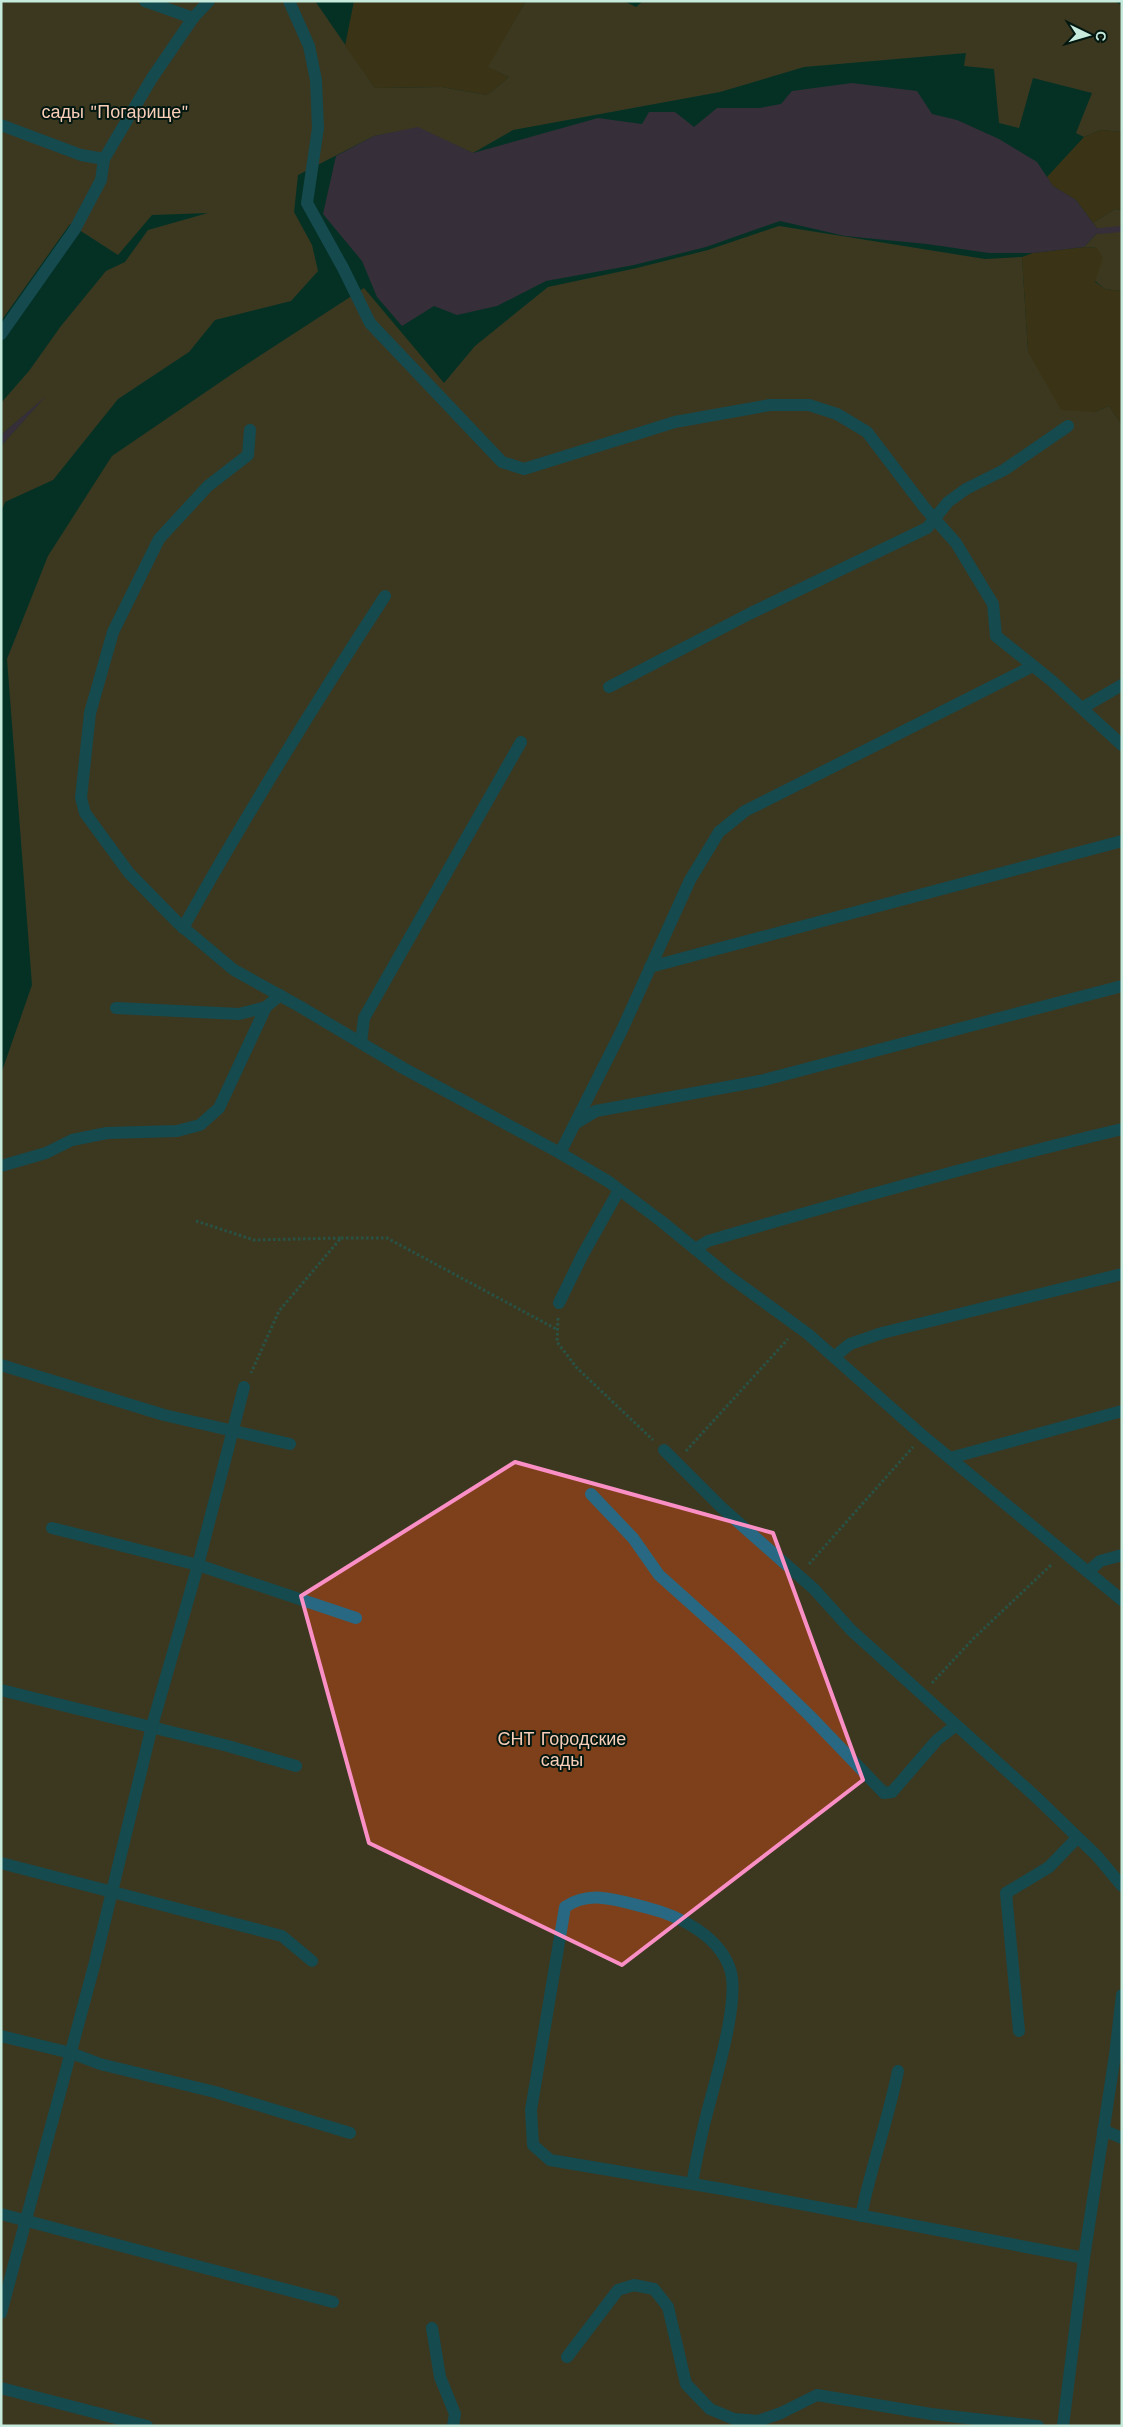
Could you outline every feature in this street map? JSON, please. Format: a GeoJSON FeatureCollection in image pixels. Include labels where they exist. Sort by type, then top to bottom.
{"type":"FeatureCollection","features":[{"type":"Feature","properties":{"kind":"street"},"geometry":{"type":"LineString","coordinates":[[145,1],[193,18]]}},
{"type":"Feature","properties":{"kind":"street"},"geometry":{"type":"LineString","coordinates":[[1,334],[75,229],[101,180],[104,159],[152,78],[193,18],[209,1]]}},
{"type":"Feature","properties":{"kind":"street"},"geometry":{"type":"LineString","coordinates":[[289,1],[309,46],[316,80],[318,128],[307,203],[344,268],[370,323],[502,462],[524,469],[675,422],[770,405],[810,405],[837,414],[867,432],[933,518],[956,543],[993,604],[996,636],[1082,708],[1122,745]]}},
{"type":"Feature","properties":{"kind":"street"},"geometry":{"type":"LineString","coordinates":[[1,125],[80,155],[104,159]]}},
{"type":"Feature","properties":{"kind":"street"},"geometry":{"type":"LineString","coordinates":[[609,687],[749,614],[927,528],[933,518],[948,502],[966,489],[1004,470],[1068,426]]}},
{"type":"Feature","properties":{"kind":"street"},"geometry":{"type":"LineString","coordinates":[[250,430],[248,454],[208,486],[158,539],[113,632],[90,714],[82,798],[85,813],[129,873],[184,928],[234,970],[403,1068],[560,1153],[619,1190],[799,1328],[950,1458],[1122,1600]]}},
{"type":"Feature","properties":{"kind":"street"},"geometry":{"type":"LineString","coordinates":[[184,928],[215,870],[312,708],[385,596]]}},
{"type":"Feature","properties":{"kind":"street"},"geometry":{"type":"LineString","coordinates":[[560,1153],[690,880],[720,832],[745,811],[1033,666]]}},
{"type":"Feature","properties":{"kind":"street"},"geometry":{"type":"LineString","coordinates":[[1082,708],[1122,686]]}},
{"type":"Feature","properties":{"kind":"street"},"geometry":{"type":"LineString","coordinates":[[362,1043],[364,1018],[521,742]]}},
{"type":"Feature","properties":{"kind":"street"},"geometry":{"type":"LineString","coordinates":[[650,967],[1122,840]]}},
{"type":"Feature","properties":{"kind":"street"},"geometry":{"type":"LineString","coordinates":[[576,1122],[596,1111],[760,1081],[1122,986]]}},
{"type":"Feature","properties":{"kind":"street"},"geometry":{"type":"LineString","coordinates":[[1,1166],[46,1154],[72,1140],[107,1133],[177,1131],[200,1125],[219,1108],[266,1007],[280,995]]}},
{"type":"Feature","properties":{"kind":"street"},"geometry":{"type":"LineString","coordinates":[[116,1008],[239,1014],[266,1007]]}},
{"type":"Feature","properties":{"kind":"street"},"geometry":{"type":"LineString","coordinates":[[695,1249],[708,1241],[844,1201],[1015,1154],[1122,1129]]}},
{"type":"Feature","properties":{"kind":"street"},"geometry":{"type":"LineString","coordinates":[[559,1303],[582,1256],[619,1190]]}},
{"type":"Feature","properties":{"kind":"street"},"geometry":{"type":"LineString","coordinates":[[834,1357],[850,1344],[882,1333],[1122,1274]]}},
{"type":"Feature","properties":{"kind":"street"},"geometry":{"type":"LineString","coordinates":[[1,1365],[164,1415],[290,1444]]}},
{"type":"Feature","properties":{"kind":"street"},"geometry":{"type":"LineString","coordinates":[[1,2313],[112,1894],[152,1726],[198,1565],[244,1387]]}},
{"type":"Feature","properties":{"kind":"street"},"geometry":{"type":"LineString","coordinates":[[950,1458],[1122,1411]]}},
{"type":"Feature","properties":{"kind":"street"},"geometry":{"type":"LineString","coordinates":[[664,1450],[721,1507],[800,1576],[851,1630],[946,1715],[955,1726],[1037,1798],[1097,1856],[1122,1886]]}},
{"type":"Feature","properties":{"kind":"street"},"geometry":{"type":"LineString","coordinates":[[591,1494],[633,1538],[659,1575],[735,1643],[810,1716],[884,1794],[892,1792],[937,1740],[955,1726]]}},
{"type":"Feature","properties":{"kind":"street"},"geometry":{"type":"LineString","coordinates":[[52,1528],[198,1565],[356,1618]]}},
{"type":"Feature","properties":{"kind":"street"},"geometry":{"type":"LineString","coordinates":[[1089,1571],[1100,1561],[1122,1555]]}},
{"type":"Feature","properties":{"kind":"street"},"geometry":{"type":"LineString","coordinates":[[1,1690],[152,1726],[296,1766]]}},
{"type":"Feature","properties":{"kind":"street"},"geometry":{"type":"LineString","coordinates":[[1019,2031],[1006,1893],[1049,1868],[1077,1838]]}},
{"type":"Feature","properties":{"kind":"street"},"geometry":{"type":"LineString","coordinates":[[1,1863],[64,1879],[112,1894],[154,1901],[282,1936],[312,1961]]}},
{"type":"Feature","properties":{"kind":"street"},"geometry":{"type":"LineString","coordinates":[[692,2184],[732,2002],[730,1970],[719,1949],[696,1927],[653,1909],[601,1897],[576,1899],[565,1907],[556,1950],[531,2110],[533,2145],[550,2160],[692,2184],[1084,2258]]}},
{"type":"Feature","properties":{"kind":"street"},"geometry":{"type":"LineString","coordinates":[[1064,2426],[1084,2258],[1122,1995]]}},
{"type":"Feature","properties":{"kind":"street"},"geometry":{"type":"LineString","coordinates":[[1,2036],[71,2053],[100,2064],[215,2092],[350,2132]]}},
{"type":"Feature","properties":{"kind":"street"},"geometry":{"type":"LineString","coordinates":[[861,2216],[870,2172],[888,2116],[898,2071]]}},
{"type":"Feature","properties":{"kind":"street"},"geometry":{"type":"LineString","coordinates":[[1104,2130],[1122,2138]]}},
{"type":"Feature","properties":{"kind":"street"},"geometry":{"type":"LineString","coordinates":[[1,2214],[176,2258],[333,2302]]}},
{"type":"Feature","properties":{"kind":"street"},"geometry":{"type":"LineString","coordinates":[[567,2357],[618,2290],[634,2286],[654,2289],[668,2307],[686,2384],[710,2408],[734,2419],[758,2421],[781,2413],[817,2395],[931,2414],[1038,2426]]}},
{"type":"Feature","properties":{"kind":"street"},"geometry":{"type":"LineString","coordinates":[[432,2328],[440,2377],[455,2414],[453,2426]]}},
{"type":"Feature","properties":{"kind":"street"},"geometry":{"type":"LineString","coordinates":[[1,2388],[147,2426]]}},
{"type":"Feature","properties":{"kind":"path"},"geometry":{"type":"LineString","coordinates":[[196,1221],[254,1240],[387,1238],[558,1330]]}},
{"type":"Feature","properties":{"kind":"path"},"geometry":{"type":"LineString","coordinates":[[244,1387],[279,1312],[341,1238]]}},
{"type":"Feature","properties":{"kind":"path"},"geometry":{"type":"LineString","coordinates":[[559,1303],[557,1342],[577,1368],[664,1450]]}},
{"type":"Feature","properties":{"kind":"path"},"geometry":{"type":"LineString","coordinates":[[676,1462],[799,1328]]}},
{"type":"Feature","properties":{"kind":"path"},"geometry":{"type":"LineString","coordinates":[[800,1576],[924,1436]]}},
{"type":"Feature","properties":{"kind":"path"},"geometry":{"type":"LineString","coordinates":[[922,1694],[973,1639],[1066,1552]]}},
{"type":"Feature","properties":{"kind":"highlighted area"},"geometry":{"type":"Polygon","coordinates":[[[515,1462],[773,1533],[863,1780],[622,1965],[369,1843],[301,1596],[515,1462]]]}},
{"type":"Feature","properties":{"kind":"green space","name":"сады \"Погарище\""},"geometry":{"type":"Polygon","coordinates":[[[1,1],[315,1],[375,88],[442,87],[487,95],[509,77],[487,67],[526,1],[624,1],[636,7],[643,1],[1113,1],[1122,5],[1122,132],[1101,130],[1084,137],[1076,133],[1092,93],[1033,78],[1019,128],[999,123],[994,69],[964,66],[966,53],[804,67],[720,92],[513,130],[473,153],[418,128],[374,136],[298,175],[294,212],[312,245],[318,271],[291,301],[215,320],[189,352],[118,399],[53,480],[5,502],[1,512],[1,446],[42,400],[1,435],[1,403],[29,371],[61,326],[106,271],[125,262],[148,230],[208,213],[152,215],[118,255],[70,224],[1,321],[1,1]]]}},
{"type":"Feature","properties":{"kind":"green space"},"geometry":{"type":"Polygon","coordinates":[[[1115,209],[1122,210],[1122,291],[1105,289],[1095,281],[1097,248],[1084,247],[1099,231],[1093,223],[1115,209]]]}},
{"type":"Feature","properties":{"kind":"green space","name":"СНТ Городские сады"},"geometry":{"type":"Polygon","coordinates":[[[779,226],[985,259],[1022,257],[1028,352],[1095,412],[1109,406],[1122,425],[1122,2426],[1,2426],[1,1074],[32,985],[7,659],[48,556],[112,456],[238,370],[364,288],[444,383],[475,346],[548,287],[637,268],[708,250],[779,226]]]}},
{"type":"Feature","properties":{"kind":"shaded area"},"geometry":{"type":"Polygon","coordinates":[[[354,1],[526,1],[488,67],[509,77],[487,95],[442,87],[375,88],[345,46],[354,1]]]}},
{"type":"Feature","properties":{"kind":"shaded area"},"geometry":{"type":"Polygon","coordinates":[[[852,83],[917,91],[932,114],[957,120],[999,139],[1037,162],[1053,186],[1076,200],[1099,231],[1084,247],[1033,253],[989,253],[927,244],[845,236],[780,221],[706,247],[634,265],[546,281],[497,306],[457,315],[434,306],[402,326],[377,297],[362,261],[323,214],[336,156],[374,136],[418,127],[473,153],[598,118],[642,124],[649,112],[675,112],[694,127],[717,108],[760,108],[781,104],[792,91],[852,83]]]}},
{"type":"Feature","properties":{"kind":"shaded area"},"geometry":{"type":"Polygon","coordinates":[[[1101,130],[1122,132],[1122,210],[1115,209],[1093,223],[1076,200],[1053,186],[1047,177],[1084,137],[1101,130]]]}},
{"type":"Feature","properties":{"kind":"shaded area"},"geometry":{"type":"Polygon","coordinates":[[[1084,247],[1097,248],[1103,258],[1095,282],[1105,289],[1122,291],[1122,425],[1109,406],[1095,412],[1061,410],[1028,352],[1022,257],[1033,253],[1084,247]]]}},
{"type":"Feature","properties":{"kind":"shaded area"},"geometry":{"type":"Polygon","coordinates":[[[46,396],[1,446],[1,435],[46,396]]]}},
{"type":"Feature","properties":{"kind":"waterway"},"geometry":{"type":"LineString","coordinates":[[1099,231],[1122,229]]}}]}
